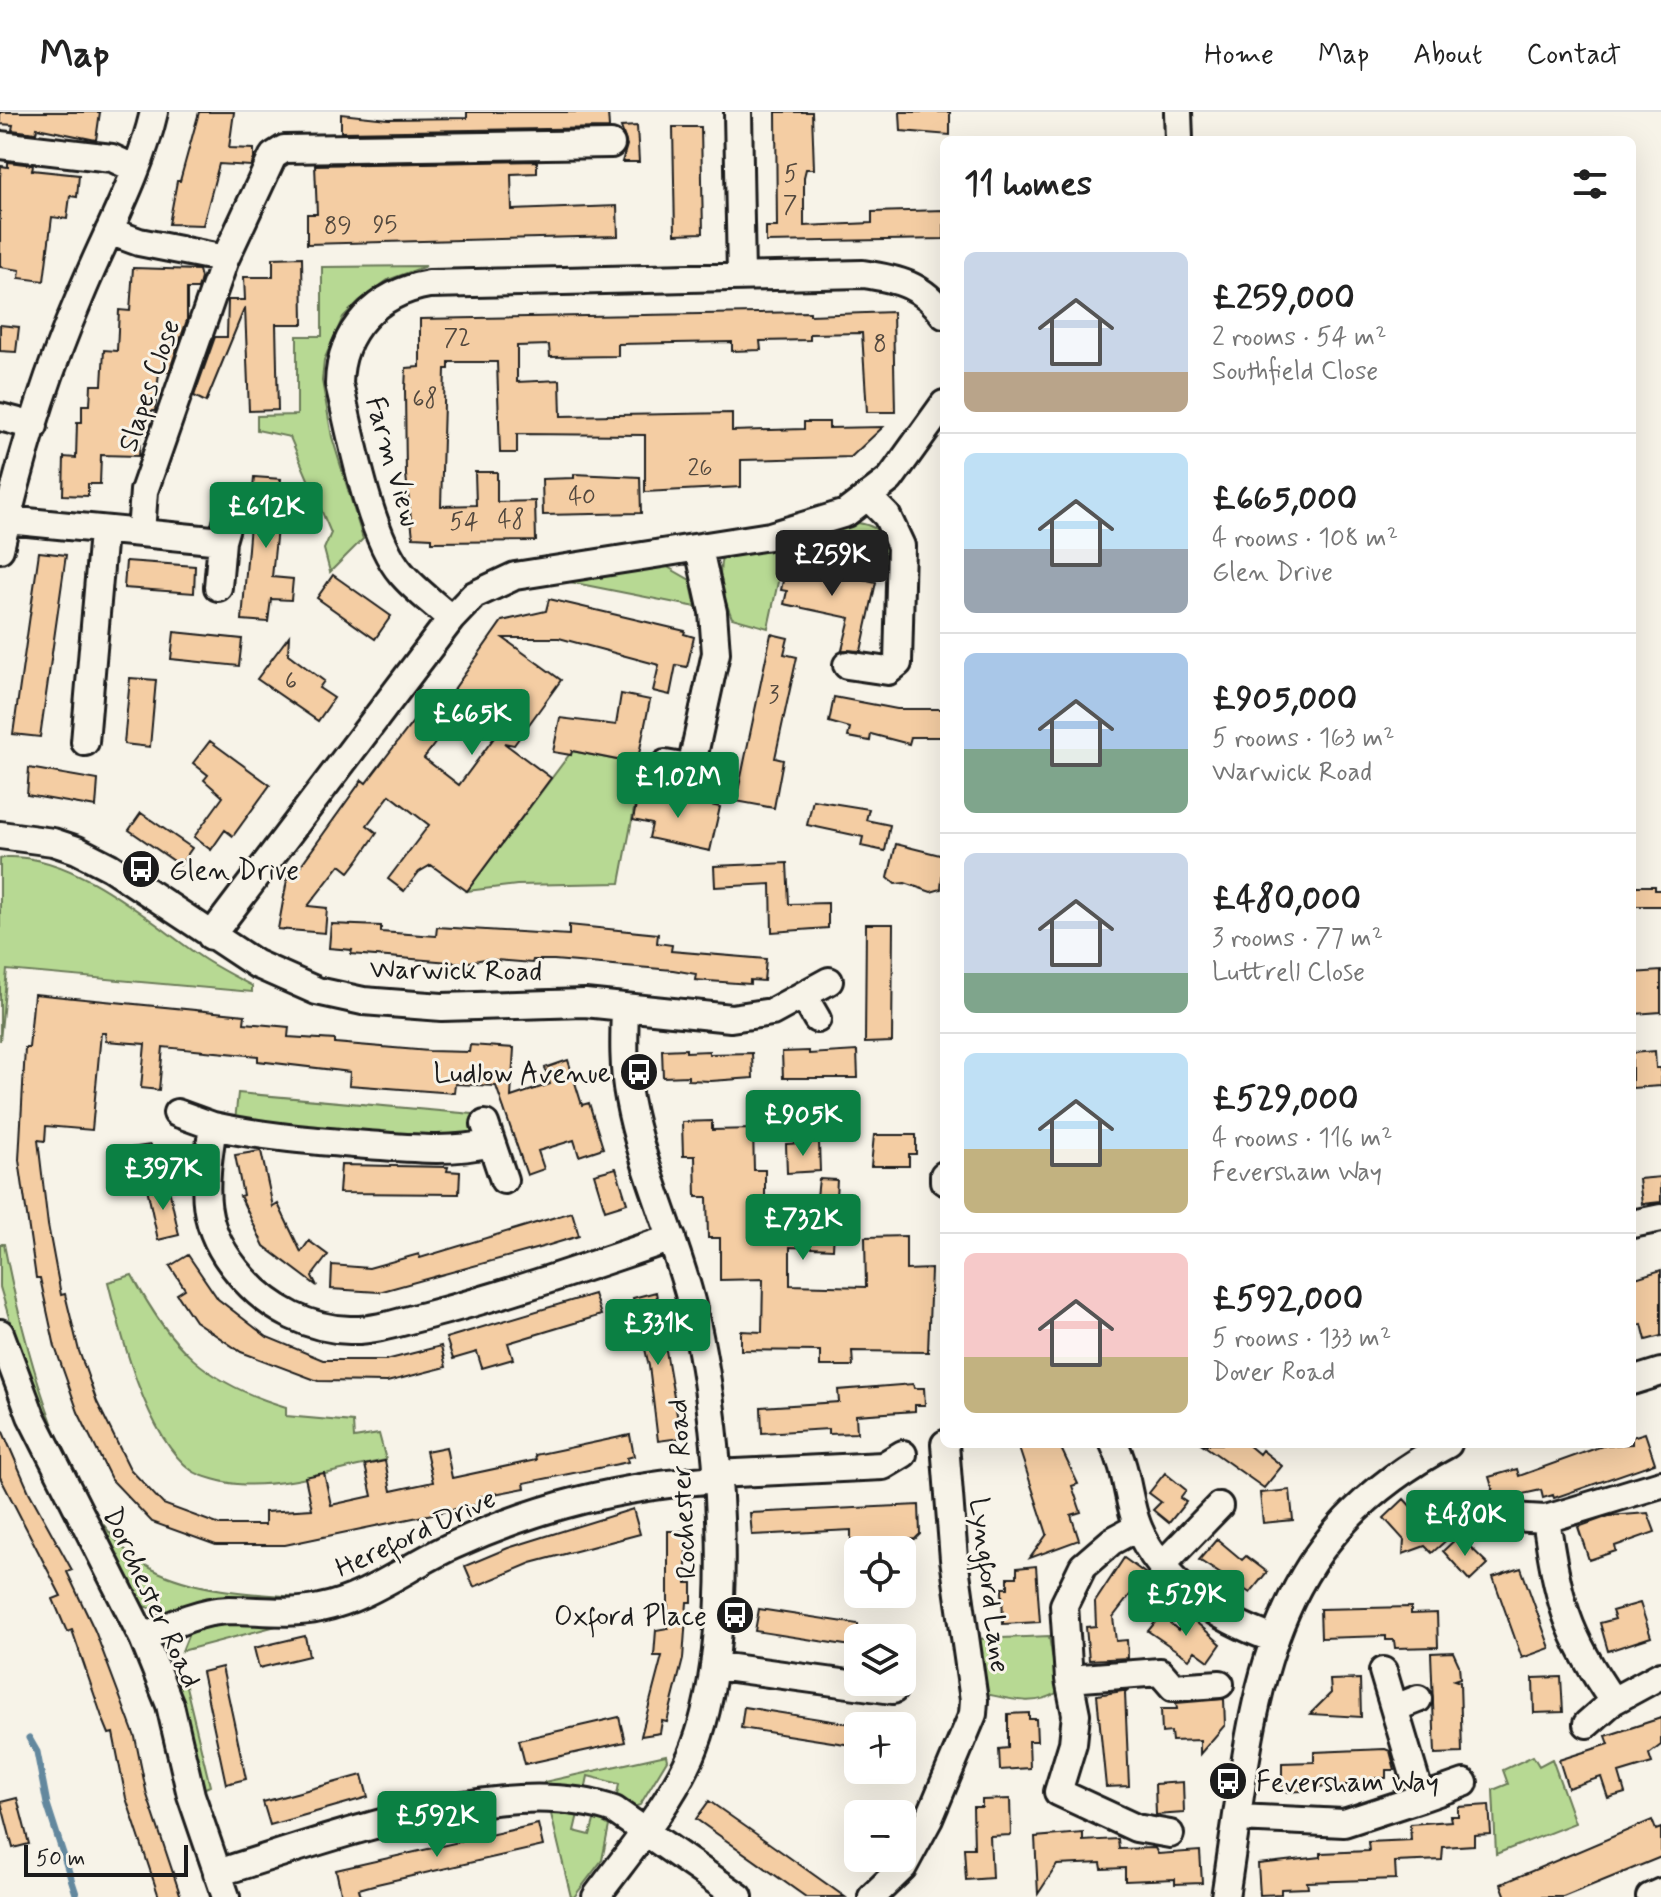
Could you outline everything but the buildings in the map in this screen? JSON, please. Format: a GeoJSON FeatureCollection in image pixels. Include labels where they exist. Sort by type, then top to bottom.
{"type":"FeatureCollection","features":[{"type":"Feature","properties":{"kind":"street"},"geometry":{"type":"LineString","coordinates":[[0,549],[34,426],[78,301],[136,169],[154,112]]}},
{"type":"Feature","properties":{"kind":"street"},"geometry":{"type":"LineString","coordinates":[[738,112],[741,276]]}},
{"type":"Feature","properties":{"kind":"street"},"geometry":{"type":"LineString","coordinates":[[1178,112],[1179,136]]}},
{"type":"Feature","properties":{"kind":"street","name":"Slapes Close"},"geometry":{"type":"LineString","coordinates":[[141,533],[144,491],[225,259],[273,156],[284,149],[611,144]]}},
{"type":"Feature","properties":{"kind":"street"},"geometry":{"type":"LineString","coordinates":[[0,145],[112,158],[136,169]]}},
{"type":"Feature","properties":{"kind":"street"},"geometry":{"type":"LineString","coordinates":[[109,231],[139,242],[225,259]]}},
{"type":"Feature","properties":{"kind":"street","name":"Farm View"},"geometry":{"type":"LineString","coordinates":[[451,619],[399,572],[372,510],[339,384],[342,354],[362,319],[391,295],[429,284],[863,274],[893,278],[920,290],[940,311]]}},
{"type":"Feature","properties":{"kind":"street"},"geometry":{"type":"LineString","coordinates":[[211,936],[451,619],[474,595],[515,576],[699,549],[818,524],[846,513],[890,479],[940,410]]}},
{"type":"Feature","properties":{"kind":"street"},"geometry":{"type":"LineString","coordinates":[[0,417],[34,426]]}},
{"type":"Feature","properties":{"kind":"street"},"geometry":{"type":"LineString","coordinates":[[847,665],[888,671],[905,668],[901,546],[887,516],[869,498]]}},
{"type":"Feature","properties":{"kind":"street"},"geometry":{"type":"LineString","coordinates":[[218,587],[222,541],[230,513]]}},
{"type":"Feature","properties":{"kind":"street"},"geometry":{"type":"LineString","coordinates":[[7,520],[103,532],[222,541]]}},
{"type":"Feature","properties":{"kind":"street"},"geometry":{"type":"LineString","coordinates":[[85,742],[103,532]]}},
{"type":"Feature","properties":{"kind":"street"},"geometry":{"type":"LineString","coordinates":[[665,764],[700,770],[716,653],[713,612],[699,549]]}},
{"type":"Feature","properties":{"kind":"street","name":"Warwick Road"},"geometry":{"type":"LineString","coordinates":[[0,835],[53,842],[99,861],[256,964],[317,991],[363,1001],[442,1007],[534,1003],[731,1018],[772,1012],[829,981]]}},
{"type":"Feature","properties":{"kind":"street"},"geometry":{"type":"LineString","coordinates":[[803,995],[817,1019]]}},
{"type":"Feature","properties":{"kind":"street","name":"Rochester Road"},"geometry":{"type":"LineString","coordinates":[[596,1897],[676,1786],[692,1754],[717,1666],[719,1584],[716,1477],[706,1372],[688,1288],[629,1098],[624,1050],[625,1008]]}},
{"type":"Feature","properties":{"kind":"street"},"geometry":{"type":"LineString","coordinates":[[177,1113],[213,1126],[258,1136],[434,1149],[467,1149],[488,1134],[504,1180]]}},
{"type":"Feature","properties":{"kind":"street"},"geometry":{"type":"LineString","coordinates":[[213,1126],[205,1182],[208,1221],[224,1257],[255,1291],[287,1315],[318,1326],[352,1331],[389,1325],[672,1238]]}},
{"type":"Feature","properties":{"kind":"street"},"geometry":{"type":"LineString","coordinates":[[1636,1223],[1661,1218]]}},
{"type":"Feature","properties":{"kind":"street","name":"Dorchester Road"},"geometry":{"type":"LineString","coordinates":[[0,1333],[31,1416],[143,1638],[170,1705],[191,1795],[222,1885]]}},
{"type":"Feature","properties":{"kind":"street"},"geometry":{"type":"LineString","coordinates":[[1636,1380],[1661,1372]]}},
{"type":"Feature","properties":{"kind":"street","name":"Lyngford Lane"},"geometry":{"type":"LineString","coordinates":[[872,1897],[903,1867],[929,1819],[973,1714],[974,1700],[945,1470],[945,1448]]}},
{"type":"Feature","properties":{"kind":"street"},"geometry":{"type":"LineString","coordinates":[[1116,1448],[1125,1465],[1138,1527],[1161,1566],[1215,1611],[1243,1628],[1274,1639]]}},
{"type":"Feature","properties":{"kind":"street"},"geometry":{"type":"LineString","coordinates":[[1225,1897],[1254,1714],[1274,1639],[1289,1599],[1335,1529],[1379,1487],[1409,1464],[1440,1448]]}},
{"type":"Feature","properties":{"kind":"street","name":"Hereford Drive"},"geometry":{"type":"LineString","coordinates":[[143,1638],[188,1617],[214,1613],[319,1609],[357,1597],[448,1548],[514,1520],[586,1496],[643,1485],[716,1477],[883,1466],[903,1454]]}},
{"type":"Feature","properties":{"kind":"street"},"geometry":{"type":"LineString","coordinates":[[1479,1522],[1546,1519],[1660,1488]]}},
{"type":"Feature","properties":{"kind":"street"},"geometry":{"type":"LineString","coordinates":[[1161,1566],[1221,1505]]}},
{"type":"Feature","properties":{"kind":"street"},"geometry":{"type":"LineString","coordinates":[[1546,1519],[1559,1598],[1574,1642],[1613,1701]]}},
{"type":"Feature","properties":{"kind":"street"},"geometry":{"type":"LineString","coordinates":[[1138,1527],[1112,1541],[1083,1566],[1064,1605],[1069,1679],[1076,1714],[1073,1743],[1047,1792],[1131,1814],[1170,1834]]}},
{"type":"Feature","properties":{"kind":"street"},"geometry":{"type":"LineString","coordinates":[[717,1666],[844,1683]]}},
{"type":"Feature","properties":{"kind":"street"},"geometry":{"type":"LineString","coordinates":[[1383,1671],[1406,1704],[1421,1798]]}},
{"type":"Feature","properties":{"kind":"street"},"geometry":{"type":"LineString","coordinates":[[1069,1679],[1160,1672],[1173,1687],[1220,1684]]}},
{"type":"Feature","properties":{"kind":"street"},"geometry":{"type":"LineString","coordinates":[[1587,1724],[1613,1701],[1661,1675]]}},
{"type":"Feature","properties":{"kind":"street"},"geometry":{"type":"LineString","coordinates":[[1238,1818],[1344,1823],[1464,1783]]}},
{"type":"Feature","properties":{"kind":"street"},"geometry":{"type":"LineString","coordinates":[[222,1885],[356,1830],[498,1800],[545,1797],[591,1802],[614,1810],[739,1897]]}},
{"type":"Feature","properties":{"kind":"street"},"geometry":{"type":"LineString","coordinates":[[1650,1897],[1661,1892]]}},
{"type":"Feature","properties":{"kind":"green space"},"geometry":{"type":"Polygon","coordinates":[[[426,266],[388,280],[359,301],[343,317],[324,360],[322,381],[332,437],[363,539],[330,572],[324,549],[331,533],[290,437],[257,430],[257,416],[297,415],[297,336],[322,336],[322,267],[426,266]]]}},
{"type":"Feature","properties":{"kind":"green space"},"geometry":{"type":"Polygon","coordinates":[[[858,523],[881,533],[888,545],[894,571],[884,574],[805,556],[807,539],[858,523]]]}},
{"type":"Feature","properties":{"kind":"green space"},"geometry":{"type":"Polygon","coordinates":[[[753,546],[784,554],[768,628],[732,618],[722,586],[720,570],[723,553],[753,546]]]}},
{"type":"Feature","properties":{"kind":"green space"},"geometry":{"type":"Polygon","coordinates":[[[664,565],[690,580],[696,607],[570,582],[664,565]]]}},
{"type":"Feature","properties":{"kind":"green space"},"geometry":{"type":"Polygon","coordinates":[[[572,751],[637,764],[641,772],[620,883],[517,885],[467,891],[572,751]]]}},
{"type":"Feature","properties":{"kind":"green space"},"geometry":{"type":"Polygon","coordinates":[[[0,859],[32,859],[83,877],[133,907],[204,959],[252,986],[252,992],[7,970],[0,1041],[0,859]]]}},
{"type":"Feature","properties":{"kind":"green space"},"geometry":{"type":"Polygon","coordinates":[[[238,1093],[473,1114],[478,1117],[476,1137],[469,1142],[235,1121],[238,1093]]]}},
{"type":"Feature","properties":{"kind":"green space"},"geometry":{"type":"Polygon","coordinates":[[[0,1244],[4,1244],[22,1326],[52,1423],[72,1470],[95,1512],[122,1546],[152,1569],[186,1582],[224,1590],[300,1597],[301,1602],[169,1614],[143,1606],[114,1549],[70,1477],[20,1355],[0,1287],[0,1244]]]}},
{"type":"Feature","properties":{"kind":"green space"},"geometry":{"type":"Polygon","coordinates":[[[132,1275],[146,1301],[177,1343],[212,1374],[233,1387],[286,1407],[286,1416],[353,1422],[354,1438],[379,1434],[386,1460],[293,1481],[256,1484],[220,1481],[191,1470],[161,1434],[148,1410],[128,1356],[108,1282],[132,1275]]]}},
{"type":"Feature","properties":{"kind":"green space"},"geometry":{"type":"Polygon","coordinates":[[[223,1620],[295,1621],[182,1651],[190,1631],[223,1620]]]}},
{"type":"Feature","properties":{"kind":"green space"},"geometry":{"type":"Polygon","coordinates":[[[1049,1636],[1058,1692],[1032,1701],[986,1694],[975,1639],[1049,1636]]]}},
{"type":"Feature","properties":{"kind":"green space"},"geometry":{"type":"Polygon","coordinates":[[[184,1678],[210,1786],[201,1790],[175,1680],[184,1678]]]}},
{"type":"Feature","properties":{"kind":"green space"},"geometry":{"type":"Polygon","coordinates":[[[666,1755],[667,1760],[640,1805],[633,1807],[616,1801],[619,1784],[588,1776],[585,1791],[545,1788],[544,1782],[666,1755]]]}},
{"type":"Feature","properties":{"kind":"green space"},"geometry":{"type":"Polygon","coordinates":[[[1533,1756],[1539,1766],[1552,1759],[1575,1823],[1496,1854],[1493,1790],[1508,1784],[1503,1770],[1533,1756]]]}},
{"type":"Feature","properties":{"kind":"green space"},"geometry":{"type":"Polygon","coordinates":[[[550,1810],[578,1814],[574,1831],[590,1835],[595,1817],[609,1826],[602,1860],[574,1897],[571,1897],[550,1810]]]}},
{"type":"Feature","properties":{"kind":"waterway"},"geometry":{"type":"LineString","coordinates":[[29,1738],[37,1752],[47,1804],[77,1897]]}},
{"type":"Feature","properties":{"kind":"place","name":"Glen Drive"},"geometry":{"type":"Point","coordinates":[141,869]}},
{"type":"Feature","properties":{"kind":"place","name":"Ludlow Avenue"},"geometry":{"type":"Point","coordinates":[639,1072]}},
{"type":"Feature","properties":{"kind":"place","name":"Oxford Place"},"geometry":{"type":"Point","coordinates":[735,1615]}},
{"type":"Feature","properties":{"kind":"place","name":"Feversham Way"},"geometry":{"type":"Point","coordinates":[1228,1781]}}]}
